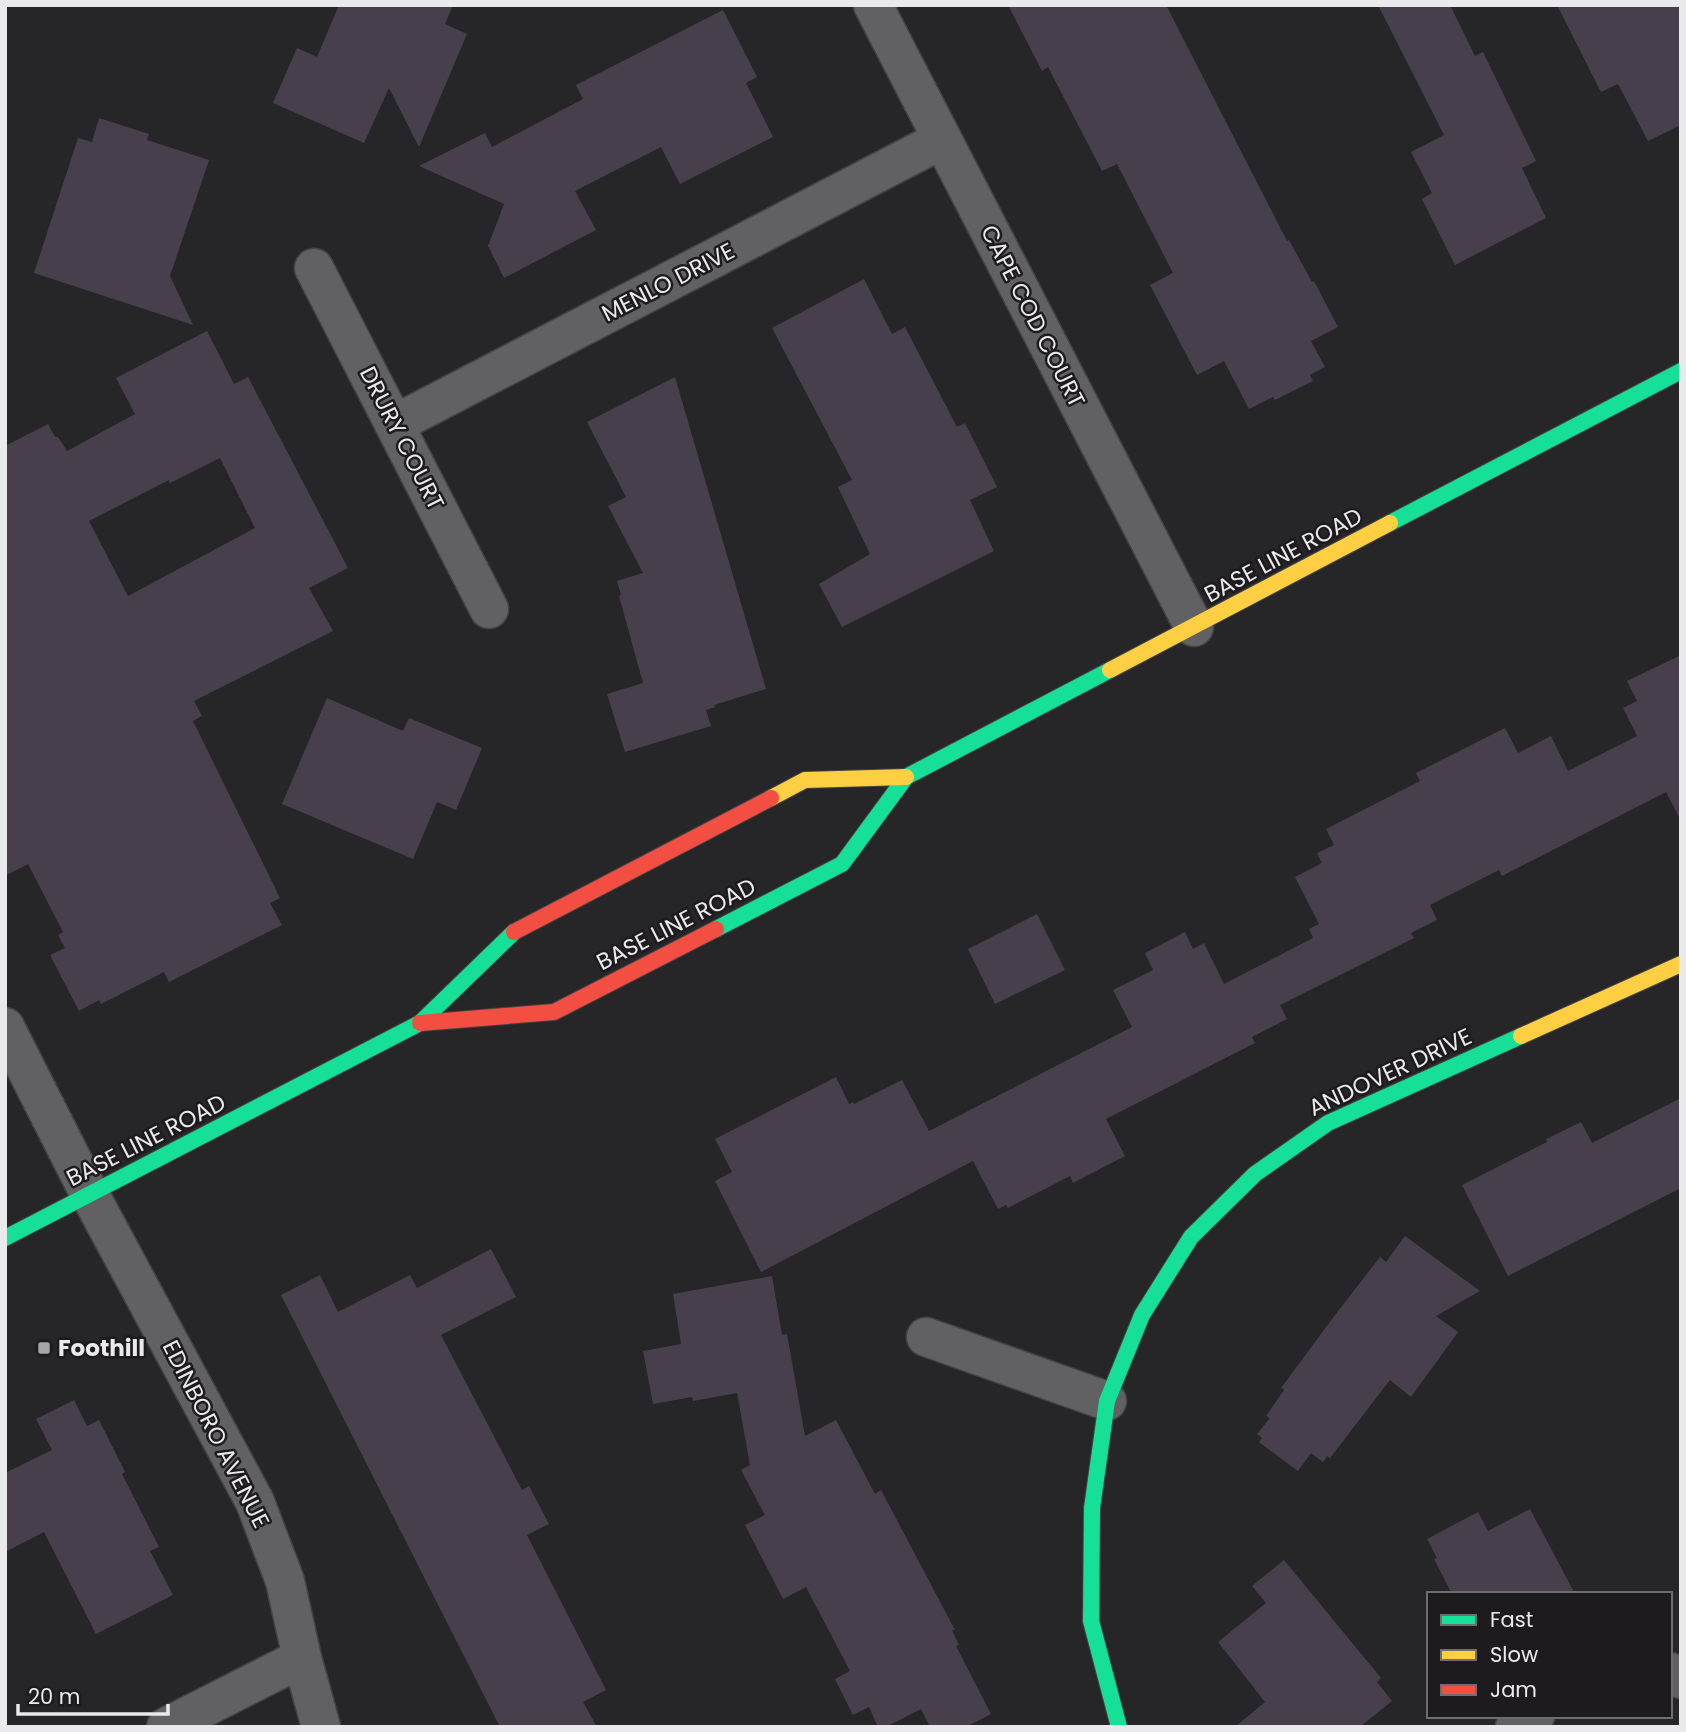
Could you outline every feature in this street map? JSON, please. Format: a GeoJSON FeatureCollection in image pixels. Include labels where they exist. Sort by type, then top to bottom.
{"type":"FeatureCollection","features":[{"type":"Feature","properties":{"kind":"main road","name":"BASE LINE ROAD"},"geometry":{"type":"LineString","coordinates":[[5,1238],[420,1023],[516,930],[805,780],[906,777],[1681,371]]}},
{"type":"Feature","properties":{"kind":"main road","name":"BASE LINE ROAD"},"geometry":{"type":"LineString","coordinates":[[420,1023],[554,1012],[842,864],[906,777]]}},
{"type":"Feature","properties":{"kind":"main road","name":"ANDOVER DRIVE"},"geometry":{"type":"LineString","coordinates":[[1119,1727],[1091,1621],[1092,1508],[1107,1401],[1142,1314],[1191,1237],[1255,1174],[1328,1123],[1681,964]]}},
{"type":"Feature","properties":{"kind":"street","name":"CAPE COD COURT"},"geometry":{"type":"LineString","coordinates":[[873,5],[1194,627]]}},
{"type":"Feature","properties":{"kind":"street","name":"MENLO DRIVE"},"geometry":{"type":"LineString","coordinates":[[394,424],[941,140]]}},
{"type":"Feature","properties":{"kind":"street","name":"DRURY COURT"},"geometry":{"type":"LineString","coordinates":[[314,268],[489,609]]}},
{"type":"Feature","properties":{"kind":"street","name":"EDINBORO AVENUE"},"geometry":{"type":"LineString","coordinates":[[5,1027],[90,1195],[255,1502],[285,1580],[321,1727]]}},
{"type":"Feature","properties":{"kind":"street"},"geometry":{"type":"LineString","coordinates":[[926,1337],[1107,1401]]}},
{"type":"Feature","properties":{"kind":"street"},"geometry":{"type":"LineString","coordinates":[[166,1727],[302,1658]]}},
{"type":"Feature","properties":{"kind":"street"},"geometry":{"type":"LineString","coordinates":[[1515,1727],[1531,1718]]}},
{"type":"Feature","properties":{"kind":"building"},"geometry":{"type":"Polygon","coordinates":[[[339,5],[453,5],[445,24],[467,34],[419,147],[389,88],[364,143],[273,103],[297,48],[317,57],[339,5]]]}},
{"type":"Feature","properties":{"kind":"building"},"geometry":{"type":"Polygon","coordinates":[[[1008,5],[1166,5],[1287,241],[1289,240],[1312,282],[1314,281],[1338,327],[1311,341],[1325,367],[1310,375],[1313,381],[1275,400],[1273,397],[1249,409],[1224,361],[1197,375],[1150,285],[1173,273],[1117,164],[1102,171],[1048,67],[1042,71],[1008,5]]]}},
{"type":"Feature","properties":{"kind":"building"},"geometry":{"type":"Polygon","coordinates":[[[1378,5],[1450,5],[1475,56],[1483,52],[1536,161],[1522,168],[1546,218],[1455,265],[1422,199],[1432,193],[1411,152],[1444,135],[1378,5]]]}},
{"type":"Feature","properties":{"kind":"building"},"geometry":{"type":"Polygon","coordinates":[[[1557,5],[1681,5],[1681,125],[1648,141],[1618,84],[1601,92],[1557,5]]]}},
{"type":"Feature","properties":{"kind":"building"},"geometry":{"type":"Polygon","coordinates":[[[723,10],[757,77],[746,83],[773,137],[680,184],[661,147],[575,191],[596,230],[504,278],[488,246],[504,204],[419,166],[485,133],[492,147],[583,99],[576,85],[723,10]]]}},
{"type":"Feature","properties":{"kind":"building"},"geometry":{"type":"Polygon","coordinates":[[[99,118],[149,134],[147,140],[209,160],[170,276],[193,325],[34,273],[78,138],[92,142],[99,118]]]}},
{"type":"Feature","properties":{"kind":"building"},"geometry":{"type":"Polygon","coordinates":[[[864,279],[892,334],[905,327],[957,427],[965,423],[997,487],[970,500],[994,551],[842,627],[819,584],[870,554],[838,487],[852,480],[772,328],[864,279]]]}},
{"type":"Feature","properties":{"kind":"building"},"geometry":{"type":"Polygon","coordinates":[[[207,331],[234,384],[248,377],[348,568],[309,588],[333,631],[194,701],[202,716],[193,721],[280,898],[270,903],[282,925],[169,982],[164,972],[101,1004],[99,1000],[79,1011],[50,955],[65,948],[58,935],[63,932],[28,864],[5,876],[5,446],[48,424],[67,451],[135,414],[116,378],[207,331]],[[220,458],[170,483],[169,480],[89,521],[128,596],[255,528],[220,458]]]}},
{"type":"Feature","properties":{"kind":"building"},"geometry":{"type":"Polygon","coordinates":[[[675,377],[766,689],[706,710],[711,726],[625,752],[607,694],[643,683],[617,581],[643,573],[608,506],[626,497],[587,422],[675,377]]]}},
{"type":"Feature","properties":{"kind":"building"},"geometry":{"type":"Polygon","coordinates":[[[1681,655],[1681,821],[1666,792],[1502,876],[1499,870],[1430,905],[1437,920],[1411,933],[1414,938],[1280,1005],[1287,1019],[1252,1037],[1255,1043],[1106,1119],[1125,1156],[1073,1183],[1070,1176],[1008,1208],[1006,1205],[998,1209],[973,1161],[761,1272],[715,1181],[732,1172],[715,1139],[836,1077],[849,1104],[902,1080],[929,1131],[1132,1027],[1113,990],[1153,970],[1145,953],[1185,932],[1193,949],[1204,943],[1224,984],[1313,938],[1309,929],[1319,924],[1295,877],[1322,863],[1317,853],[1334,845],[1326,829],[1420,781],[1416,773],[1505,728],[1518,753],[1551,736],[1568,771],[1637,736],[1623,708],[1637,701],[1627,681],[1681,655]]]}},
{"type":"Feature","properties":{"kind":"building"},"geometry":{"type":"Polygon","coordinates":[[[327,698],[403,731],[409,718],[482,748],[456,810],[437,802],[413,859],[282,804],[327,698]]]}},
{"type":"Feature","properties":{"kind":"building"},"geometry":{"type":"Polygon","coordinates":[[[1037,914],[1065,970],[995,1004],[968,949],[1037,914]]]}},
{"type":"Feature","properties":{"kind":"building"},"geometry":{"type":"Polygon","coordinates":[[[1681,1098],[1681,1188],[1508,1276],[1462,1185],[1581,1122],[1592,1143],[1681,1098]]]}},
{"type":"Feature","properties":{"kind":"building"},"geometry":{"type":"Polygon","coordinates":[[[1405,1236],[1480,1291],[1436,1316],[1458,1332],[1411,1397],[1390,1380],[1330,1458],[1327,1456],[1323,1462],[1311,1453],[1298,1471],[1259,1442],[1262,1438],[1257,1434],[1270,1418],[1266,1416],[1284,1390],[1281,1388],[1335,1315],[1380,1257],[1386,1262],[1405,1236]]]}},
{"type":"Feature","properties":{"kind":"building"},"geometry":{"type":"Polygon","coordinates":[[[491,1249],[516,1297],[441,1335],[522,1490],[529,1486],[549,1524],[527,1535],[606,1690],[583,1702],[597,1727],[500,1727],[281,1295],[320,1275],[338,1312],[410,1275],[417,1288],[491,1249]]]}},
{"type":"Feature","properties":{"kind":"building"},"geometry":{"type":"Polygon","coordinates":[[[772,1276],[782,1335],[787,1334],[805,1436],[836,1420],[875,1494],[881,1490],[955,1630],[952,1630],[959,1645],[956,1646],[991,1714],[966,1727],[930,1727],[921,1709],[886,1727],[878,1727],[869,1707],[853,1715],[835,1679],[850,1671],[806,1587],[783,1599],[745,1525],[765,1515],[741,1470],[750,1465],[737,1393],[693,1401],[692,1397],[653,1404],[643,1351],[681,1344],[673,1294],[772,1276]]]}},
{"type":"Feature","properties":{"kind":"building"},"geometry":{"type":"Polygon","coordinates":[[[74,1400],[87,1426],[99,1420],[125,1472],[122,1474],[159,1547],[150,1551],[173,1595],[96,1634],[44,1532],[5,1552],[5,1473],[52,1450],[36,1419],[74,1400]]]}},
{"type":"Feature","properties":{"kind":"building"},"geometry":{"type":"Polygon","coordinates":[[[1530,1509],[1574,1592],[1451,1592],[1427,1539],[1478,1512],[1488,1531],[1530,1509]]]}},
{"type":"Feature","properties":{"kind":"building"},"geometry":{"type":"Polygon","coordinates":[[[1284,1560],[1381,1678],[1377,1682],[1392,1701],[1360,1727],[1235,1727],[1265,1702],[1218,1642],[1266,1603],[1252,1586],[1284,1560]]]}},
{"type":"Feature","properties":{"kind":"traffic: fast"},"geometry":{"type":"LineString","coordinates":[[1390,523],[1681,371]]}},
{"type":"Feature","properties":{"kind":"traffic: fast"},"geometry":{"type":"LineString","coordinates":[[716,929],[842,864],[906,777],[1110,670]]}},
{"type":"Feature","properties":{"kind":"traffic: fast"},"geometry":{"type":"LineString","coordinates":[[5,1238],[420,1023],[514,932]]}},
{"type":"Feature","properties":{"kind":"traffic: fast"},"geometry":{"type":"LineString","coordinates":[[1119,1727],[1091,1621],[1092,1508],[1107,1401],[1142,1315],[1191,1237],[1255,1174],[1328,1123],[1521,1036]]}},
{"type":"Feature","properties":{"kind":"traffic: slow"},"geometry":{"type":"LineString","coordinates":[[1110,670],[1390,523]]}},
{"type":"Feature","properties":{"kind":"traffic: slow"},"geometry":{"type":"LineString","coordinates":[[771,798],[805,780],[906,777]]}},
{"type":"Feature","properties":{"kind":"traffic: slow"},"geometry":{"type":"LineString","coordinates":[[1521,1036],[1681,964]]}},
{"type":"Feature","properties":{"kind":"traffic: jam"},"geometry":{"type":"LineString","coordinates":[[514,932],[771,798]]}},
{"type":"Feature","properties":{"kind":"traffic: jam"},"geometry":{"type":"LineString","coordinates":[[420,1023],[554,1012],[716,929]]}},
{"type":"Feature","properties":{"kind":"place","name":"Foothill"},"geometry":{"type":"Point","coordinates":[44,1348]}}]}
